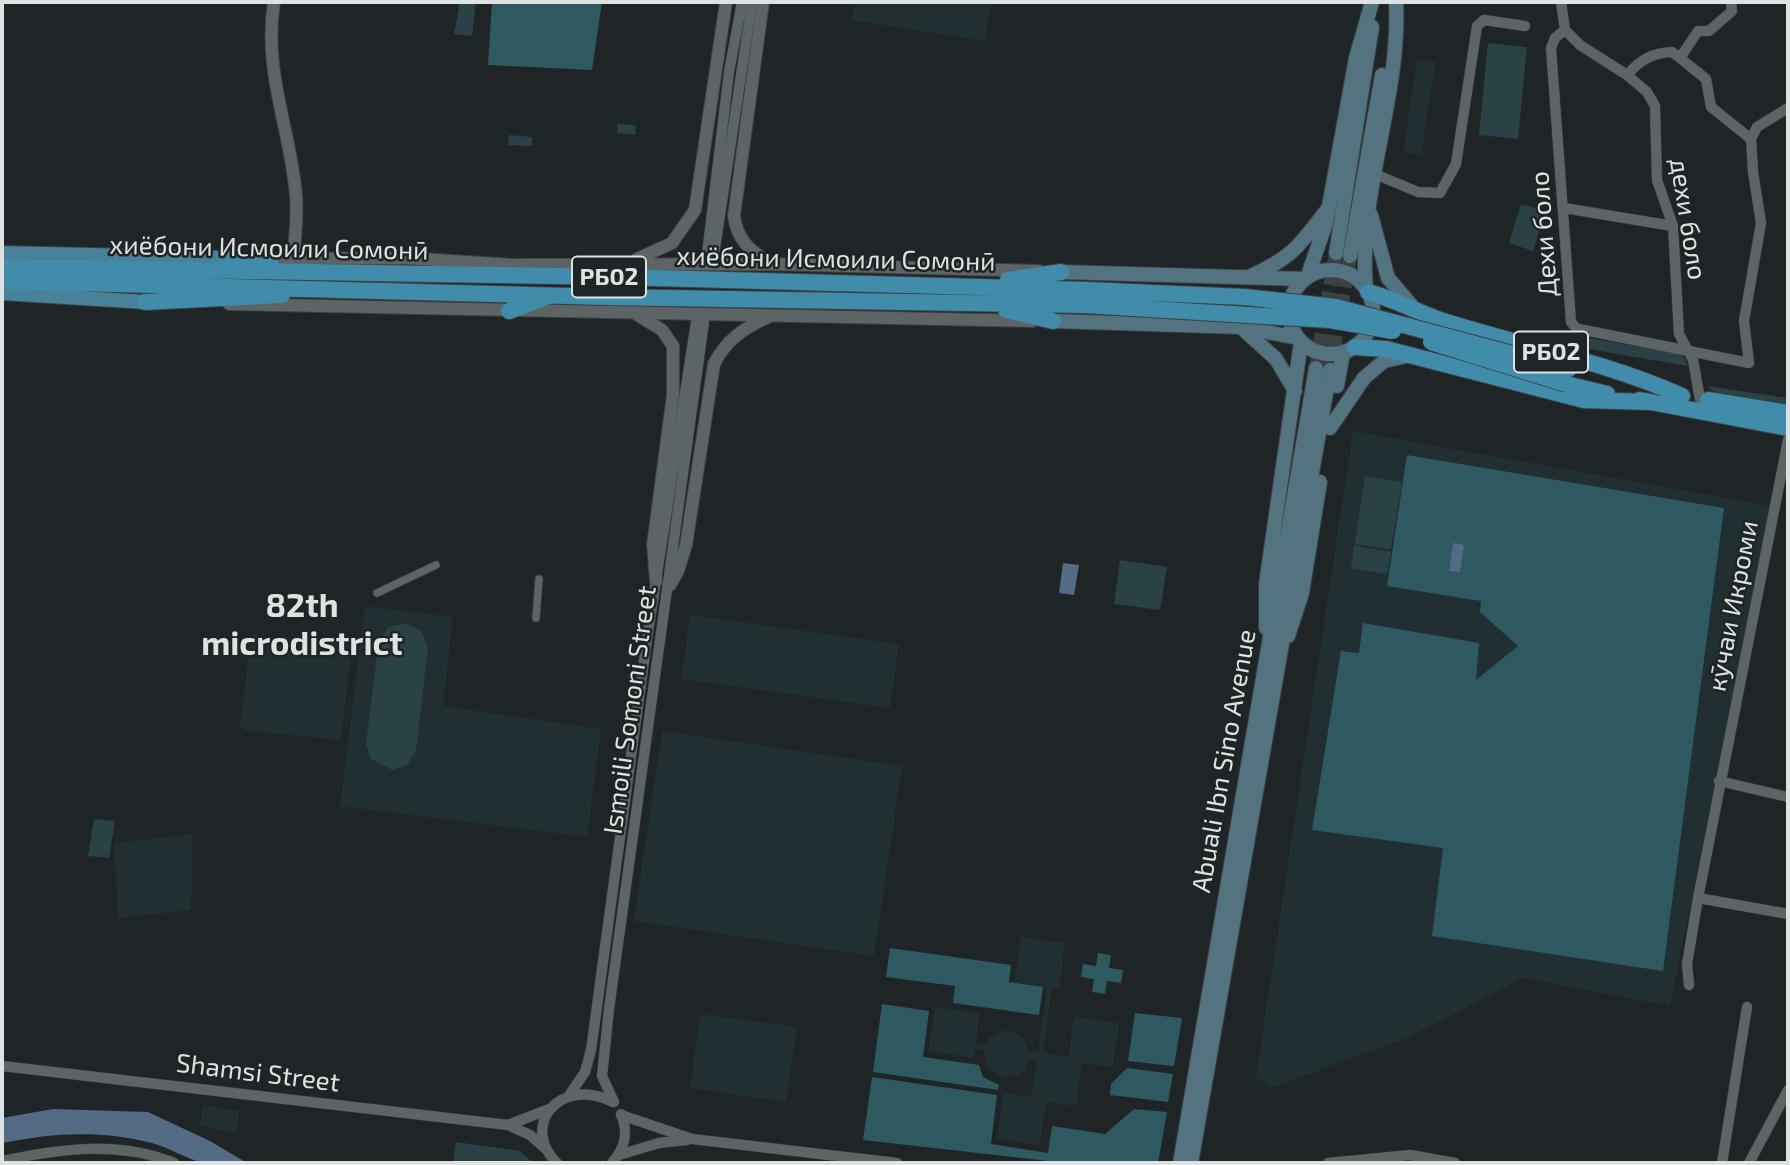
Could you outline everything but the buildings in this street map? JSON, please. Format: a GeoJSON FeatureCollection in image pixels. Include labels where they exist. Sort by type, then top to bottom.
{"type":"FeatureCollection","features":[{"type":"Feature","properties":{"kind":"highway"},"geometry":{"type":"LineString","coordinates":[[225,258],[326,281]]}},
{"type":"Feature","properties":{"kind":"highway"},"geometry":{"type":"LineString","coordinates":[[513,265],[553,278]]}},
{"type":"Feature","properties":{"kind":"highway","name":"хиёбони Исмоили Сомонӣ"},"geometry":{"type":"LineString","coordinates":[[2,267],[326,281],[553,278],[967,286],[1330,320],[1403,333],[1650,402],[1788,428]]}},
{"type":"Feature","properties":{"kind":"highway"},"geometry":{"type":"LineString","coordinates":[[967,286],[1061,272]]}},
{"type":"Feature","properties":{"kind":"highway","name":"РБ02"},"geometry":{"type":"LineString","coordinates":[[2,281],[326,281],[553,294],[973,303],[1086,297]]}},
{"type":"Feature","properties":{"kind":"highway"},"geometry":{"type":"LineString","coordinates":[[145,302],[261,298],[326,281]]}},
{"type":"Feature","properties":{"kind":"highway","name":"РБ02"},"geometry":{"type":"LineString","coordinates":[[1367,290],[1419,312],[1654,384],[1682,396]]}},
{"type":"Feature","properties":{"kind":"highway"},"geometry":{"type":"LineString","coordinates":[[509,311],[553,294]]}},
{"type":"Feature","properties":{"kind":"highway"},"geometry":{"type":"LineString","coordinates":[[973,303],[1053,321]]}},
{"type":"Feature","properties":{"kind":"highway","name":"РБ02"},"geometry":{"type":"LineString","coordinates":[[1349,350],[1386,349],[1584,400],[1650,402]]}},
{"type":"Feature","properties":{"kind":"highway","name":"РБ02"},"geometry":{"type":"LineString","coordinates":[[1567,377],[1788,413]]}},
{"type":"Feature","properties":{"kind":"main road"},"geometry":{"type":"LineString","coordinates":[[1274,649],[1264,613],[1295,391],[1299,340],[1289,318],[1289,307],[1298,286],[1306,278],[1329,206],[1356,58],[1374,2]]}},
{"type":"Feature","properties":{"kind":"main road"},"geometry":{"type":"LineString","coordinates":[[1374,2],[1343,255],[1396,2]]}},
{"type":"Feature","properties":{"kind":"main road"},"geometry":{"type":"LineString","coordinates":[[1053,321],[1241,327],[1299,340],[1320,353],[1349,350],[1364,338],[1373,316],[1367,290],[1364,243],[1387,108],[1396,2]]}},
{"type":"Feature","properties":{"kind":"main road"},"geometry":{"type":"LineString","coordinates":[[1244,279],[1286,259],[1300,246],[1329,206]]}},
{"type":"Feature","properties":{"kind":"main road"},"geometry":{"type":"LineString","coordinates":[[1370,208],[1388,278],[1401,296],[1419,312]]}},
{"type":"Feature","properties":{"kind":"main road"},"geometry":{"type":"LineString","coordinates":[[2,253],[225,258]]}},
{"type":"Feature","properties":{"kind":"main road"},"geometry":{"type":"LineString","coordinates":[[1061,272],[1244,279],[1306,278],[1327,270],[1338,271],[1358,280],[1367,290]]}},
{"type":"Feature","properties":{"kind":"main road"},"geometry":{"type":"LineString","coordinates":[[2,293],[145,302]]}},
{"type":"Feature","properties":{"kind":"main road"},"geometry":{"type":"LineString","coordinates":[[1241,327],[1276,359],[1295,391]]}},
{"type":"Feature","properties":{"kind":"main road"},"geometry":{"type":"LineString","coordinates":[[1274,649],[1294,627],[1330,428],[1349,350]]}},
{"type":"Feature","properties":{"kind":"main road"},"geometry":{"type":"LineString","coordinates":[[1330,428],[1364,378],[1384,361],[1412,355]]}},
{"type":"Feature","properties":{"kind":"main road","name":"Abuali Ibn Sino Avenue"},"geometry":{"type":"LineString","coordinates":[[1180,1163],[1323,369]]}},
{"type":"Feature","properties":{"kind":"main road","name":"Abuali Ibn Sino Avenue"},"geometry":{"type":"LineString","coordinates":[[1191,1163],[1274,649]]}},
{"type":"Feature","properties":{"kind":"street"},"geometry":{"type":"LineString","coordinates":[[274,2],[270,33],[273,79],[296,196],[293,260]]}},
{"type":"Feature","properties":{"kind":"street"},"geometry":{"type":"LineString","coordinates":[[620,263],[654,254],[672,243],[695,210],[726,2]]}},
{"type":"Feature","properties":{"kind":"street"},"geometry":{"type":"LineString","coordinates":[[710,254],[742,2]]}},
{"type":"Feature","properties":{"kind":"street"},"geometry":{"type":"LineString","coordinates":[[727,134],[752,2]]}},
{"type":"Feature","properties":{"kind":"street"},"geometry":{"type":"LineString","coordinates":[[763,2],[734,216],[742,241],[756,255],[773,264]]}},
{"type":"Feature","properties":{"kind":"street"},"geometry":{"type":"LineString","coordinates":[[1561,2],[1565,30]]}},
{"type":"Feature","properties":{"kind":"street"},"geometry":{"type":"LineString","coordinates":[[1680,58],[1698,31],[1709,32],[1732,11],[1731,2]]}},
{"type":"Feature","properties":{"kind":"street"},"geometry":{"type":"LineString","coordinates":[[1375,174],[1418,192],[1440,193],[1456,164],[1477,26],[1485,20],[1525,26]]}},
{"type":"Feature","properties":{"kind":"street","name":"дехи боло"},"geometry":{"type":"LineString","coordinates":[[1565,30],[1580,46],[1628,75],[1647,92],[1655,106],[1657,180],[1673,226],[1679,334],[1685,350],[1693,360],[1700,399]]}},
{"type":"Feature","properties":{"kind":"street","name":"Дехи боло"},"geometry":{"type":"LineString","coordinates":[[1565,30],[1555,38],[1551,48],[1571,322],[1576,328],[1685,350]]}},
{"type":"Feature","properties":{"kind":"street"},"geometry":{"type":"LineString","coordinates":[[1628,75],[1641,60],[1672,51],[1708,82],[1707,95],[1711,107],[1752,139]]}},
{"type":"Feature","properties":{"kind":"street"},"geometry":{"type":"LineString","coordinates":[[1685,350],[1749,363],[1744,321],[1761,223],[1753,172],[1752,139],[1757,127],[1788,108]]}},
{"type":"Feature","properties":{"kind":"street"},"geometry":{"type":"LineString","coordinates":[[1564,208],[1673,226]]}},
{"type":"Feature","properties":{"kind":"street"},"geometry":{"type":"LineString","coordinates":[[225,258],[406,258],[513,265],[773,264],[1061,272]]}},
{"type":"Feature","properties":{"kind":"street"},"geometry":{"type":"LineString","coordinates":[[145,302],[1053,321]]}},
{"type":"Feature","properties":{"kind":"street"},"geometry":{"type":"LineString","coordinates":[[629,311],[653,323],[673,346],[673,395],[653,545],[656,581]]}},
{"type":"Feature","properties":{"kind":"street"},"geometry":{"type":"LineString","coordinates":[[670,585],[678,572],[686,545],[714,364],[721,351],[736,335],[772,315]]}},
{"type":"Feature","properties":{"kind":"street","name":"Ismoili Somoni Street"},"geometry":{"type":"LineString","coordinates":[[570,1094],[585,1072],[591,1050],[656,581],[677,477],[700,322]]}},
{"type":"Feature","properties":{"kind":"street","name":"кӯчаи Икроми"},"geometry":{"type":"LineString","coordinates":[[1689,985],[1687,964],[1719,781],[1788,440]]}},
{"type":"Feature","properties":{"kind":"street","name":"Ismoili Somoni Street"},"geometry":{"type":"LineString","coordinates":[[614,1102],[602,1076],[607,1023],[670,585],[677,477]]}},
{"type":"Feature","properties":{"kind":"street"},"geometry":{"type":"LineString","coordinates":[[377,593],[436,565]]}},
{"type":"Feature","properties":{"kind":"street"},"geometry":{"type":"LineString","coordinates":[[536,618],[539,579]]}},
{"type":"Feature","properties":{"kind":"street"},"geometry":{"type":"LineString","coordinates":[[637,713],[650,715]]}},
{"type":"Feature","properties":{"kind":"street"},"geometry":{"type":"LineString","coordinates":[[1719,781],[1788,797]]}},
{"type":"Feature","properties":{"kind":"street"},"geometry":{"type":"LineString","coordinates":[[1698,898],[1788,914]]}},
{"type":"Feature","properties":{"kind":"street"},"geometry":{"type":"LineString","coordinates":[[1723,1163],[1747,1007]]}},
{"type":"Feature","properties":{"kind":"street","name":"Shamsi Street"},"geometry":{"type":"LineString","coordinates":[[2,1066],[508,1125],[530,1135],[557,1163]]}},
{"type":"Feature","properties":{"kind":"street"},"geometry":{"type":"LineString","coordinates":[[1749,1163],[1788,1090]]}},
{"type":"Feature","properties":{"kind":"street"},"geometry":{"type":"LineString","coordinates":[[570,1094],[598,1094],[614,1102],[625,1131],[619,1155],[612,1163]]}},
{"type":"Feature","properties":{"kind":"street","name":"Shamsi Street"},"geometry":{"type":"LineString","coordinates":[[508,1125],[552,1108],[570,1094]]}},
{"type":"Feature","properties":{"kind":"street"},"geometry":{"type":"LineString","coordinates":[[547,1150],[543,1128],[552,1108]]}},
{"type":"Feature","properties":{"kind":"street"},"geometry":{"type":"LineString","coordinates":[[621,1115],[692,1139],[897,1163]]}},
{"type":"Feature","properties":{"kind":"street"},"geometry":{"type":"LineString","coordinates":[[619,1155],[659,1143],[692,1139]]}},
{"type":"Feature","properties":{"kind":"street"},"geometry":{"type":"LineString","coordinates":[[2,1161],[43,1152],[90,1148],[126,1149],[174,1163]]}},
{"type":"Feature","properties":{"kind":"street"},"geometry":{"type":"LineString","coordinates":[[1328,1163],[1410,1155],[1455,1163]]}},
{"type":"Feature","properties":{"kind":"shaded area"},"geometry":{"type":"Polygon","coordinates":[[[460,2],[476,2],[472,36],[454,34],[460,2]]]}},
{"type":"Feature","properties":{"kind":"shaded area"},"geometry":{"type":"Polygon","coordinates":[[[492,2],[602,2],[592,70],[488,65],[492,2]]]}},
{"type":"Feature","properties":{"kind":"shaded area"},"geometry":{"type":"Polygon","coordinates":[[[855,2],[991,2],[985,41],[852,20],[855,2]]]}},
{"type":"Feature","properties":{"kind":"shaded area"},"geometry":{"type":"Polygon","coordinates":[[[1488,43],[1527,47],[1518,139],[1479,135],[1488,43]]]}},
{"type":"Feature","properties":{"kind":"shaded area"},"geometry":{"type":"Polygon","coordinates":[[[1417,59],[1436,62],[1421,155],[1403,152],[1417,59]]]}},
{"type":"Feature","properties":{"kind":"shaded area"},"geometry":{"type":"Polygon","coordinates":[[[617,124],[636,125],[635,135],[617,133],[617,124]]]}},
{"type":"Feature","properties":{"kind":"shaded area"},"geometry":{"type":"Polygon","coordinates":[[[509,135],[532,137],[532,146],[508,145],[509,135]]]}},
{"type":"Feature","properties":{"kind":"shaded area"},"geometry":{"type":"Polygon","coordinates":[[[1521,204],[1545,211],[1533,251],[1509,243],[1521,204]]]}},
{"type":"Feature","properties":{"kind":"shaded area"},"geometry":{"type":"Polygon","coordinates":[[[1561,333],[1682,354],[1688,366],[1559,344],[1561,333]]]}},
{"type":"Feature","properties":{"kind":"shaded area"},"geometry":{"type":"Polygon","coordinates":[[[1707,386],[1788,398],[1788,404],[1717,394],[1707,386]]]}},
{"type":"Feature","properties":{"kind":"shaded area"},"geometry":{"type":"Polygon","coordinates":[[[1353,431],[1771,506],[1670,1006],[1523,978],[1409,1037],[1271,1088],[1256,1077],[1353,431]]]}},
{"type":"Feature","properties":{"kind":"shaded area"},"geometry":{"type":"Polygon","coordinates":[[[1407,455],[1724,508],[1663,971],[1432,936],[1443,848],[1312,830],[1341,651],[1359,653],[1363,623],[1479,643],[1476,680],[1518,646],[1480,612],[1481,601],[1387,586],[1407,455]]]}},
{"type":"Feature","properties":{"kind":"shaded area"},"geometry":{"type":"Polygon","coordinates":[[[1365,476],[1402,482],[1391,549],[1355,544],[1365,476]]]}},
{"type":"Feature","properties":{"kind":"shaded area"},"geometry":{"type":"Polygon","coordinates":[[[1453,543],[1464,545],[1460,572],[1449,571],[1453,543]]]}},
{"type":"Feature","properties":{"kind":"shaded area"},"geometry":{"type":"Polygon","coordinates":[[[1354,546],[1391,552],[1387,574],[1351,568],[1354,546]]]}},
{"type":"Feature","properties":{"kind":"shaded area"},"geometry":{"type":"Polygon","coordinates":[[[1120,560],[1167,567],[1160,610],[1114,604],[1120,560]]]}},
{"type":"Feature","properties":{"kind":"shaded area"},"geometry":{"type":"Polygon","coordinates":[[[1063,563],[1079,565],[1074,595],[1059,593],[1063,563]]]}},
{"type":"Feature","properties":{"kind":"shaded area"},"geometry":{"type":"Polygon","coordinates":[[[365,606],[453,617],[443,706],[601,729],[587,837],[340,806],[365,606]]]}},
{"type":"Feature","properties":{"kind":"shaded area"},"geometry":{"type":"Polygon","coordinates":[[[690,615],[899,644],[890,708],[681,679],[690,615]]]}},
{"type":"Feature","properties":{"kind":"shaded area"},"geometry":{"type":"Polygon","coordinates":[[[406,623],[421,631],[428,647],[416,751],[407,765],[392,770],[371,759],[366,744],[379,640],[389,627],[406,623]]]}},
{"type":"Feature","properties":{"kind":"shaded area"},"geometry":{"type":"Polygon","coordinates":[[[251,634],[352,645],[341,740],[248,731],[240,727],[251,634]]]}},
{"type":"Feature","properties":{"kind":"shaded area"},"geometry":{"type":"Polygon","coordinates":[[[662,731],[902,766],[874,956],[634,921],[662,731]]]}},
{"type":"Feature","properties":{"kind":"shaded area"},"geometry":{"type":"Polygon","coordinates":[[[94,819],[115,821],[109,858],[88,856],[94,819]]]}},
{"type":"Feature","properties":{"kind":"shaded area"},"geometry":{"type":"Polygon","coordinates":[[[193,834],[191,910],[118,918],[114,843],[193,834]]]}},
{"type":"Feature","properties":{"kind":"shaded area"},"geometry":{"type":"Polygon","coordinates":[[[1021,937],[1065,943],[1059,988],[1052,988],[1043,1053],[1068,1057],[1074,1017],[1119,1023],[1113,1067],[1082,1063],[1076,1106],[1046,1102],[1040,1145],[997,1139],[1003,1093],[1031,1097],[1037,1059],[1029,1058],[1026,1069],[1020,1075],[1004,1078],[987,1068],[984,1050],[975,1049],[974,1058],[929,1051],[935,1007],[980,1013],[976,1044],[985,1045],[989,1038],[1005,1030],[1022,1036],[1029,1051],[1038,1052],[1047,987],[1014,982],[1021,937]]]}},
{"type":"Feature","properties":{"kind":"shaded area"},"geometry":{"type":"Polygon","coordinates":[[[890,948],[1011,965],[1009,982],[1043,987],[1039,1015],[953,1003],[955,986],[886,977],[890,948]]]}},
{"type":"Feature","properties":{"kind":"shaded area"},"geometry":{"type":"Polygon","coordinates":[[[1098,953],[1111,955],[1109,968],[1123,970],[1121,983],[1107,981],[1105,994],[1092,992],[1094,979],[1081,977],[1083,964],[1096,966],[1098,953]]]}},
{"type":"Feature","properties":{"kind":"shaded area"},"geometry":{"type":"Polygon","coordinates":[[[882,1004],[929,1011],[923,1057],[979,1065],[983,1077],[999,1085],[998,1090],[873,1072],[882,1004]]]}},
{"type":"Feature","properties":{"kind":"shaded area"},"geometry":{"type":"Polygon","coordinates":[[[1135,1013],[1182,1018],[1174,1066],[1128,1061],[1135,1013]]]}},
{"type":"Feature","properties":{"kind":"shaded area"},"geometry":{"type":"Polygon","coordinates":[[[700,1014],[797,1027],[786,1102],[690,1088],[700,1014]]]}},
{"type":"Feature","properties":{"kind":"shaded area"},"geometry":{"type":"Polygon","coordinates":[[[1127,1068],[1173,1074],[1168,1102],[1110,1095],[1111,1084],[1127,1068]]]}},
{"type":"Feature","properties":{"kind":"shaded area"},"geometry":{"type":"Polygon","coordinates":[[[872,1077],[997,1095],[991,1144],[1048,1153],[1052,1126],[1105,1134],[1134,1109],[1167,1112],[1158,1163],[1066,1163],[863,1140],[872,1077]]]}},
{"type":"Feature","properties":{"kind":"shaded area"},"geometry":{"type":"Polygon","coordinates":[[[203,1105],[239,1111],[237,1133],[200,1126],[203,1105]]]}},
{"type":"Feature","properties":{"kind":"shaded area"},"geometry":{"type":"Polygon","coordinates":[[[53,1109],[148,1112],[210,1141],[247,1163],[204,1163],[155,1144],[93,1134],[57,1135],[2,1143],[2,1118],[53,1109]]]}},
{"type":"Feature","properties":{"kind":"shaded area"},"geometry":{"type":"Polygon","coordinates":[[[456,1142],[520,1151],[533,1163],[453,1163],[456,1142]]]}},
{"type":"Feature","properties":{"kind":"tunnel"},"geometry":{"type":"LineString","coordinates":[[1316,368],[1336,253]]}},
{"type":"Feature","properties":{"kind":"tunnel"},"geometry":{"type":"LineString","coordinates":[[1330,370],[1350,256]]}},
{"type":"Feature","properties":{"kind":"district","name":"82th microdistrict"},"geometry":{"type":"Point","coordinates":[302,625]}}]}
